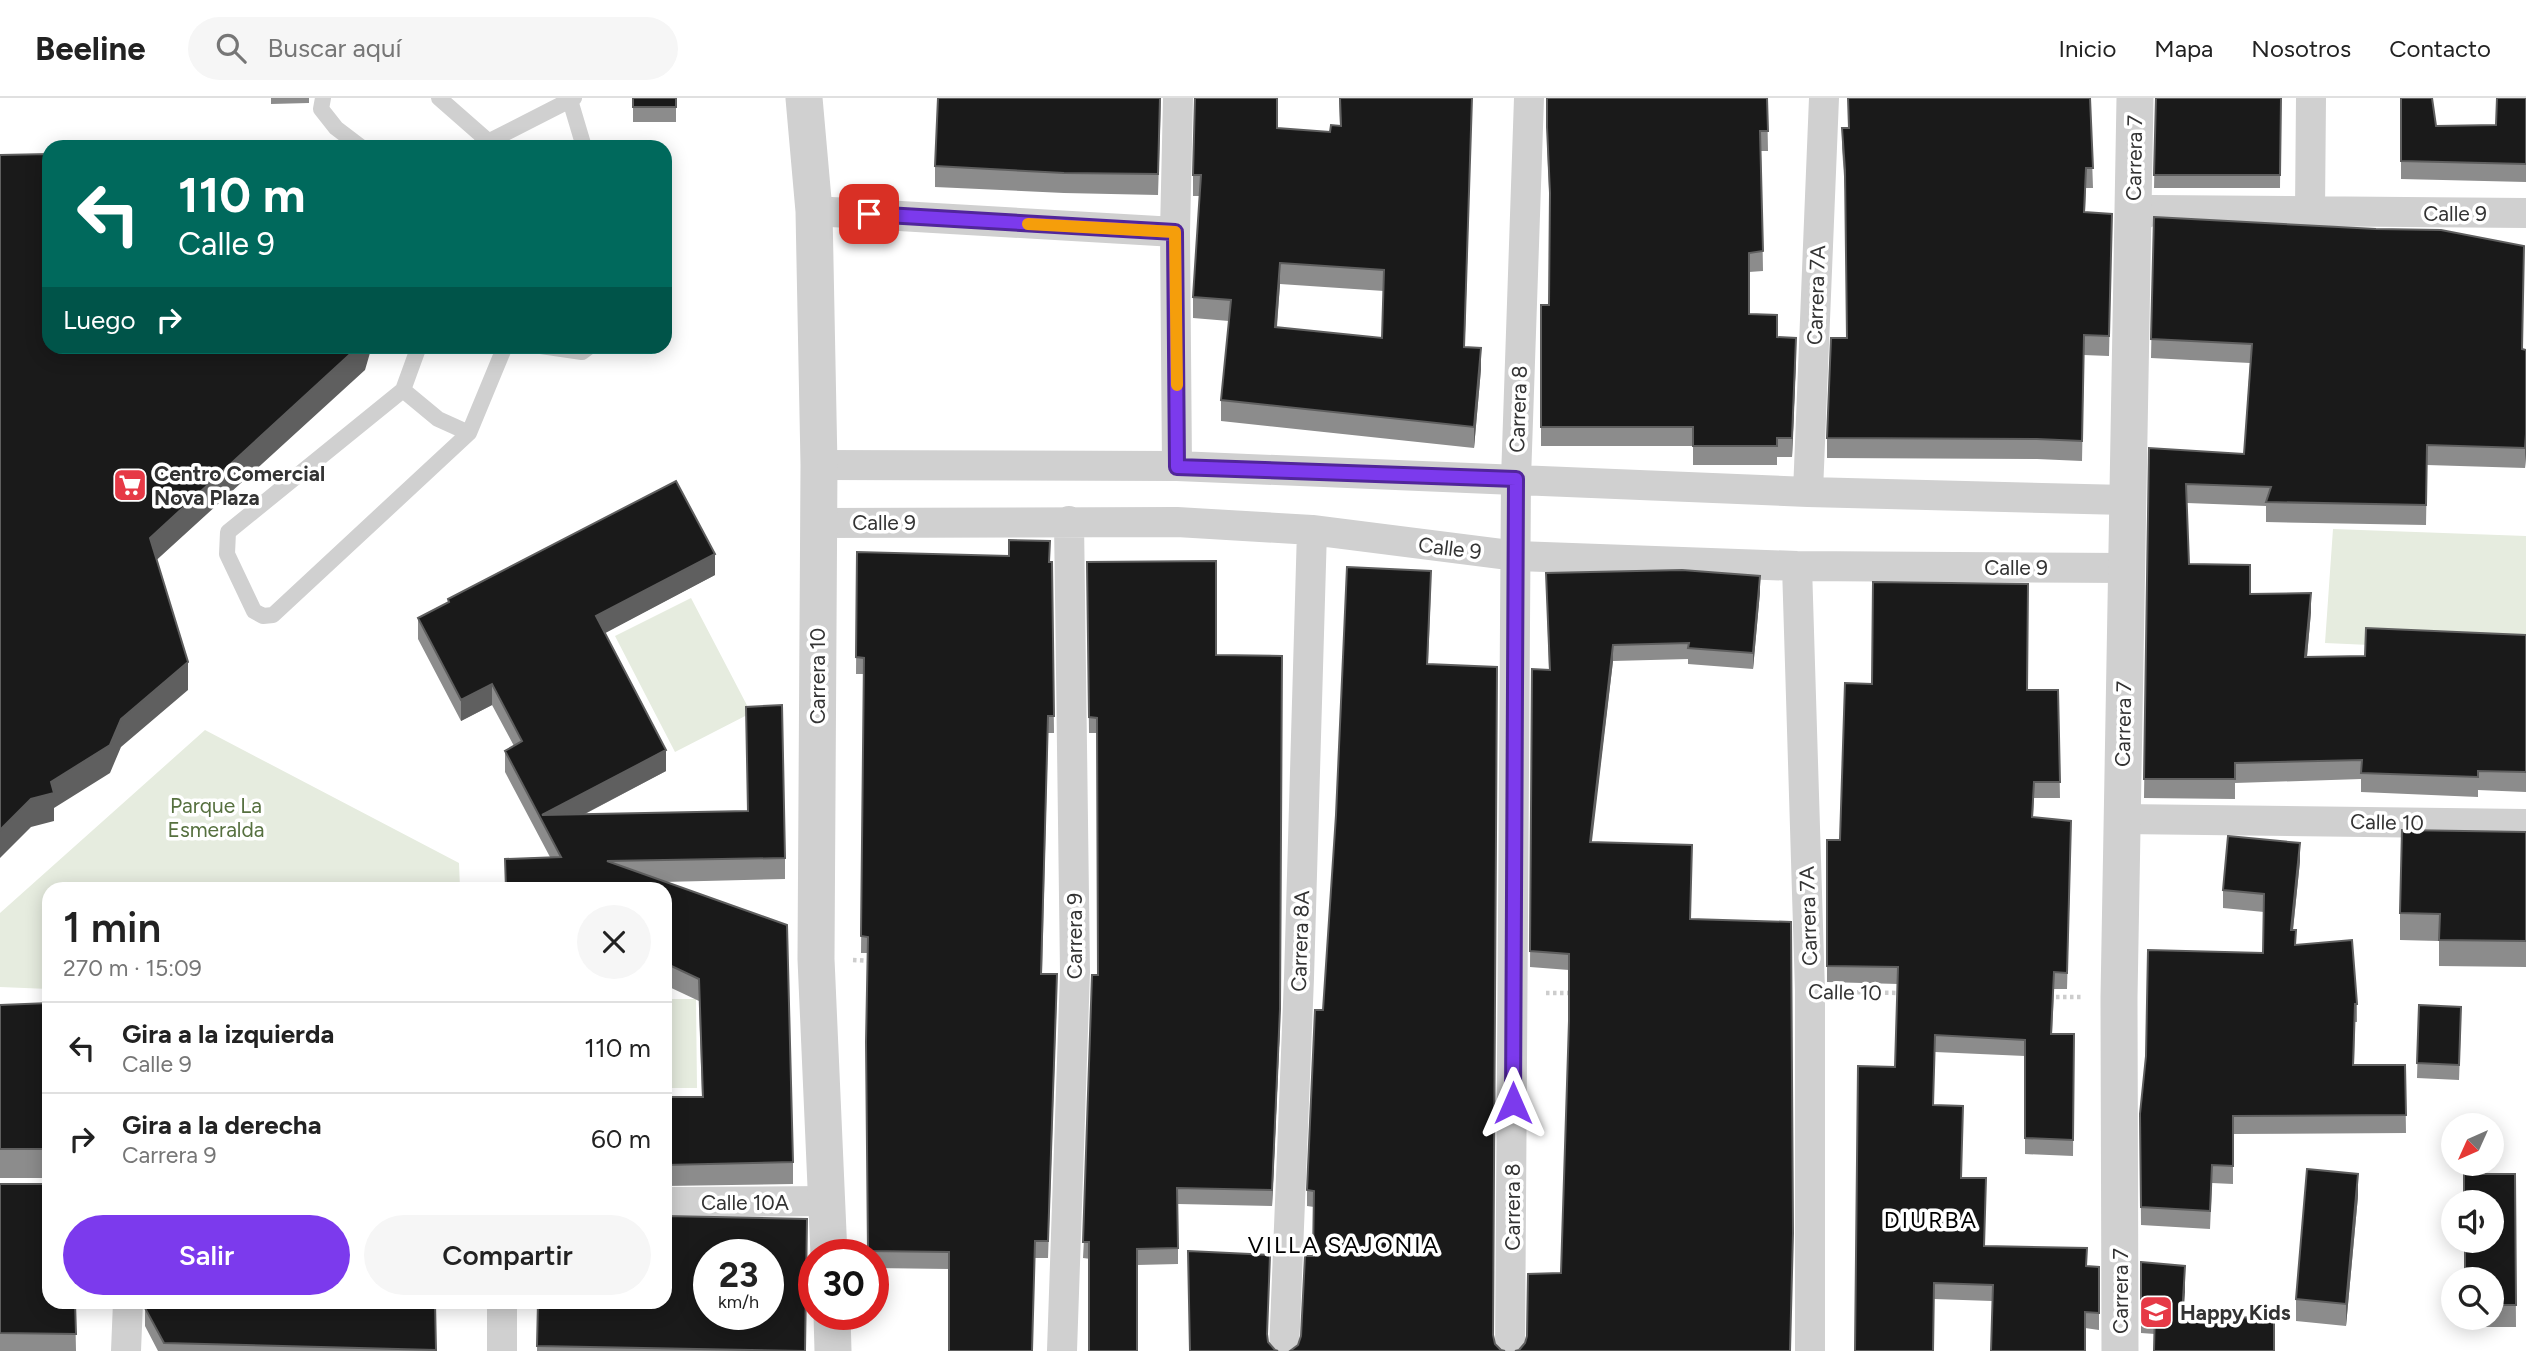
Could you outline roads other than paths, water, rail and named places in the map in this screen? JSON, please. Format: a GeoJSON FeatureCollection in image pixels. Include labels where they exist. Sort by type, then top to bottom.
{"type":"FeatureCollection","features":[{"type":"Feature","properties":{"kind":"street","name":"Carrera 10"},"geometry":{"type":"LineString","coordinates":[[804,98],[814,211],[819,465],[816,958],[828,1239]]}},
{"type":"Feature","properties":{"kind":"street"},"geometry":{"type":"LineString","coordinates":[[1177,467],[1175,232],[1178,98]]}},
{"type":"Feature","properties":{"kind":"street","name":"Carrera 8"},"geometry":{"type":"LineString","coordinates":[[1510,1351],[1516,479],[1529,98]]}},
{"type":"Feature","properties":{"kind":"street","name":"Carrera 7A"},"geometry":{"type":"LineString","coordinates":[[1808,492],[1824,98]]}},
{"type":"Feature","properties":{"kind":"street","name":"Carrera 7"},"geometry":{"type":"LineString","coordinates":[[2120,1351],[2119,998],[2135,98]]}},
{"type":"Feature","properties":{"kind":"street"},"geometry":{"type":"LineString","coordinates":[[2310,210],[2311,98]]}},
{"type":"Feature","properties":{"kind":"street","name":"Calle 9"},"geometry":{"type":"LineString","coordinates":[[2134,219],[2152,210],[2526,213]]}},
{"type":"Feature","properties":{"kind":"street"},"geometry":{"type":"LineString","coordinates":[[814,211],[1175,232]]}},
{"type":"Feature","properties":{"kind":"street"},"geometry":{"type":"LineString","coordinates":[[819,465],[1177,467],[1808,492],[2126,500]]}},
{"type":"Feature","properties":{"kind":"street","name":"Carrera 9"},"geometry":{"type":"LineString","coordinates":[[1062,1351],[1075,972],[1069,521]]}},
{"type":"Feature","properties":{"kind":"street","name":"Calle 9"},"geometry":{"type":"LineString","coordinates":[[818,523],[1177,522],[1311,530],[1517,556],[1797,566],[2125,568]]}},
{"type":"Feature","properties":{"kind":"street","name":"Carrera 8A"},"geometry":{"type":"LineString","coordinates":[[1284,1351],[1299,978],[1311,530]]}},
{"type":"Feature","properties":{"kind":"street","name":"Carrera 7A"},"geometry":{"type":"LineString","coordinates":[[1797,566],[1810,991],[1810,1351]]}},
{"type":"Feature","properties":{"kind":"street","name":"Calle 10"},"geometry":{"type":"LineString","coordinates":[[2122,819],[2526,824]]}},
{"type":"Feature","properties":{"kind":"street","name":"Calle 10A"},"geometry":{"type":"LineString","coordinates":[[672,1202],[826,1201]]}},
{"type":"Feature","properties":{"kind":"street"},"geometry":{"type":"LineString","coordinates":[[126,1351],[128,1309]]}},
{"type":"Feature","properties":{"kind":"street"},"geometry":{"type":"LineString","coordinates":[[502,1309],[502,1351]]}},
{"type":"Feature","properties":{"kind":"street"},"geometry":{"type":"LineString","coordinates":[[833,1330],[834,1351]]}},
{"type":"Feature","properties":{"kind":"lane"},"geometry":{"type":"LineString","coordinates":[[323,98],[321,109],[335,128],[351,140]]}},
{"type":"Feature","properties":{"kind":"lane"},"geometry":{"type":"LineString","coordinates":[[439,98],[480,140]]}},
{"type":"Feature","properties":{"kind":"lane"},"geometry":{"type":"LineString","coordinates":[[494,140],[572,99],[581,140]]}},
{"type":"Feature","properties":{"kind":"lane"},"geometry":{"type":"LineString","coordinates":[[416,354],[403,390],[228,532],[227,554],[254,611],[263,616],[272,615],[469,433],[502,354]]}},
{"type":"Feature","properties":{"kind":"lane"},"geometry":{"type":"LineString","coordinates":[[403,390],[438,419],[469,433]]}},
{"type":"Feature","properties":{"kind":"place","name":"Centro Comercial Nova Plaza"},"geometry":{"type":"Point","coordinates":[130,485]}},
{"type":"Feature","properties":{"kind":"place","name":"Happy Kids"},"geometry":{"type":"Point","coordinates":[2156,1312]}},
{"type":"Feature","properties":{"kind":"district","name":"DIURBA"},"geometry":{"type":"Point","coordinates":[1931,1220]}},
{"type":"Feature","properties":{"kind":"district","name":"VILLA SAJONIA"},"geometry":{"type":"Point","coordinates":[1344,1245]}},
{"type":"Feature","properties":{"kind":"park label","name":"Parque La Esmeralda"},"geometry":{"type":"Point","coordinates":[216,817]}}]}
